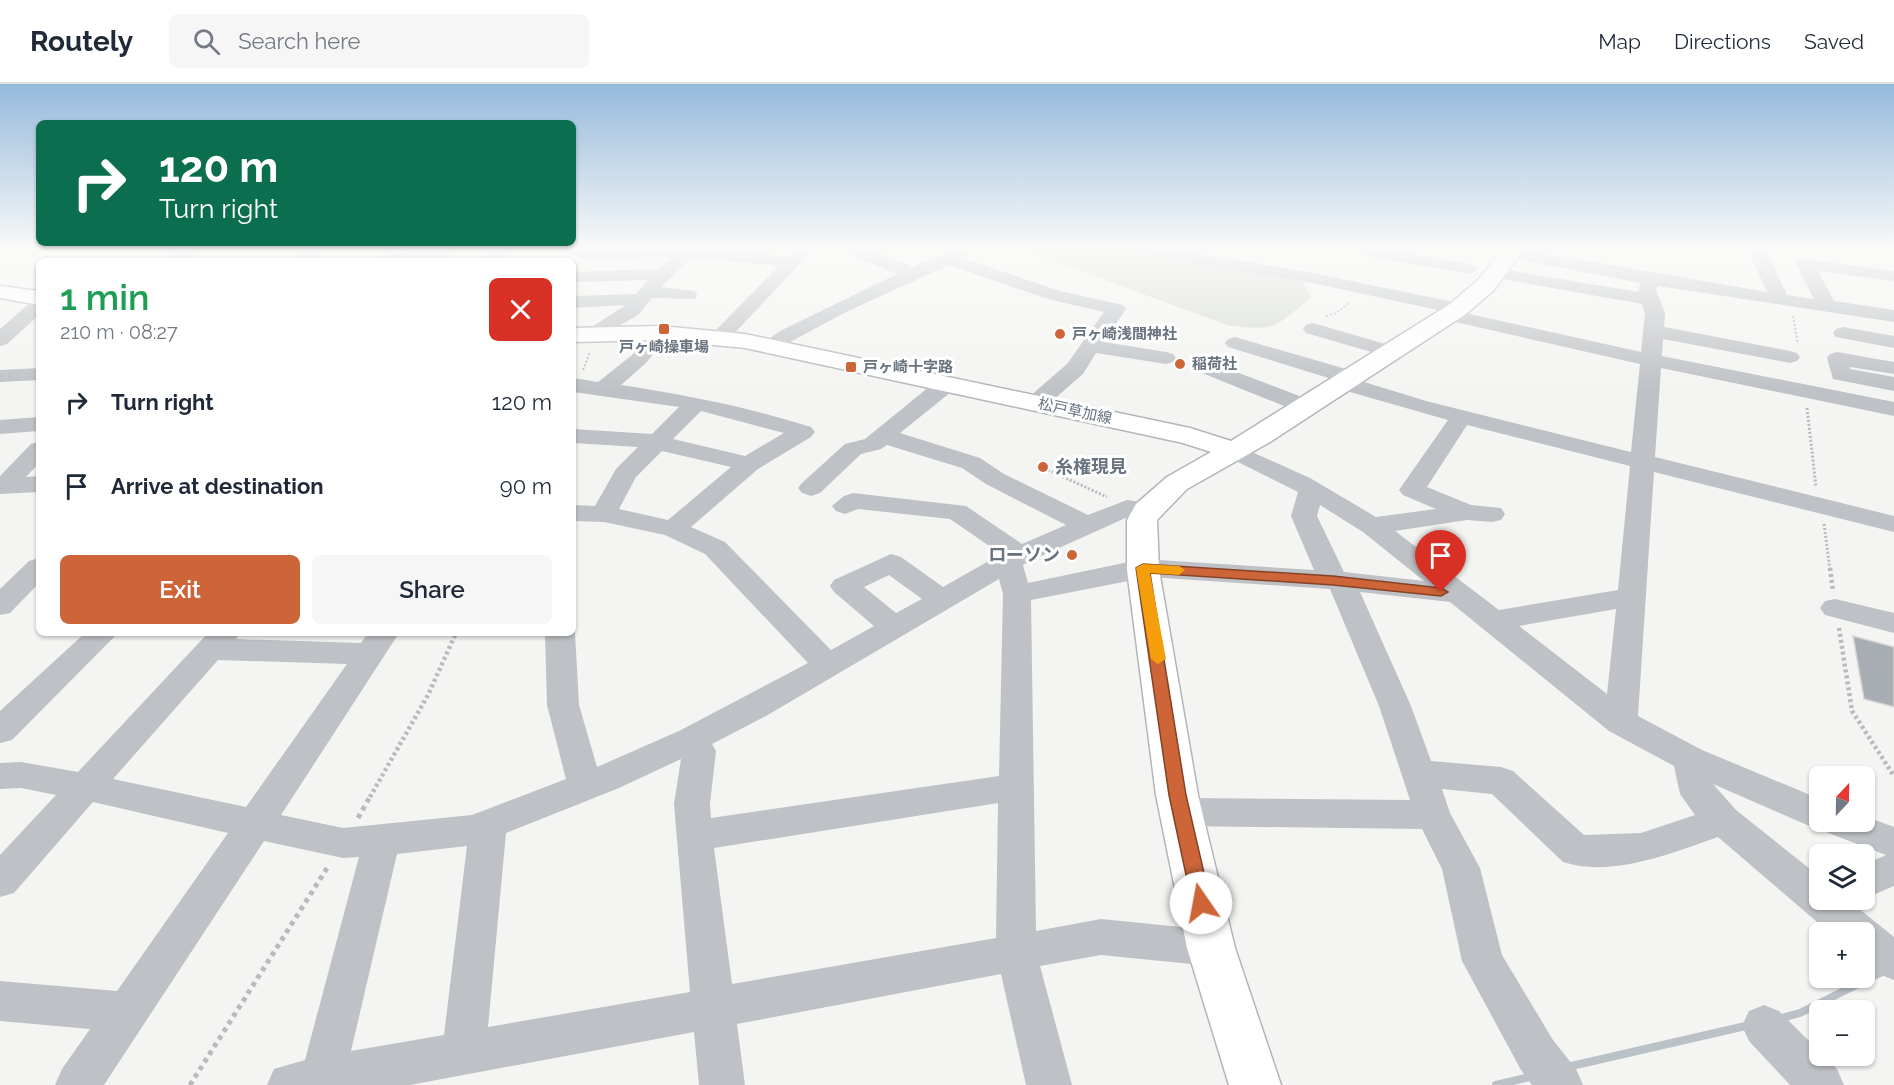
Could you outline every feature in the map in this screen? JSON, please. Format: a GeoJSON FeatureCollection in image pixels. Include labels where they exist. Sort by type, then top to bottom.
{"type":"FeatureCollection","features":[{"type":"Feature","properties":{"kind":"main road"},"geometry":{"type":"LineString","coordinates":[[1255,1085],[1211,948],[1181,812],[1143,569],[1140,509],[1178,483],[1306,407],[1392,352],[1460,307],[1471,297]]}},
{"type":"Feature","properties":{"kind":"main road","name":"松戸草加線"},"geometry":{"type":"LineString","coordinates":[[588,334],[661,333],[720,337],[770,345],[1190,436],[1234,451]]}},
{"type":"Feature","properties":{"kind":"street"},"geometry":{"type":"LineString","coordinates":[[576,302],[627,297]]}},
{"type":"Feature","properties":{"kind":"street"},"geometry":{"type":"LineString","coordinates":[[588,334],[631,311],[643,297]]}},
{"type":"Feature","properties":{"kind":"street"},"geometry":{"type":"LineString","coordinates":[[720,337],[759,297]]}},
{"type":"Feature","properties":{"kind":"street"},"geometry":{"type":"LineString","coordinates":[[770,345],[867,297]]}},
{"type":"Feature","properties":{"kind":"street"},"geometry":{"type":"LineString","coordinates":[[1037,402],[1075,369],[1116,309],[1062,297]]}},
{"type":"Feature","properties":{"kind":"street"},"geometry":{"type":"LineString","coordinates":[[1408,297],[1460,307],[1651,360],[1894,409]]}},
{"type":"Feature","properties":{"kind":"street"},"geometry":{"type":"LineString","coordinates":[[1460,307],[1463,297]]}},
{"type":"Feature","properties":{"kind":"street"},"geometry":{"type":"LineString","coordinates":[[1621,722],[1654,331],[1655,313],[1652,297]]}},
{"type":"Feature","properties":{"kind":"street"},"geometry":{"type":"LineString","coordinates":[[1741,297],[1785,300],[1823,298],[1894,300]]}},
{"type":"Feature","properties":{"kind":"street"},"geometry":{"type":"LineString","coordinates":[[1823,298],[1894,316]]}},
{"type":"Feature","properties":{"kind":"street"},"geometry":{"type":"LineString","coordinates":[[0,340],[36,303]]}},
{"type":"Feature","properties":{"kind":"street"},"geometry":{"type":"LineString","coordinates":[[1313,328],[1392,352]]}},
{"type":"Feature","properties":{"kind":"street"},"geometry":{"type":"LineString","coordinates":[[1654,331],[1790,357]]}},
{"type":"Feature","properties":{"kind":"street"},"geometry":{"type":"LineString","coordinates":[[602,390],[615,376],[639,359],[661,333]]}},
{"type":"Feature","properties":{"kind":"street"},"geometry":{"type":"LineString","coordinates":[[1843,333],[1894,342]]}},
{"type":"Feature","properties":{"kind":"street"},"geometry":{"type":"LineString","coordinates":[[1236,343],[1462,416],[1643,462],[1824,498],[1894,524]]}},
{"type":"Feature","properties":{"kind":"street"},"geometry":{"type":"LineString","coordinates":[[1090,346],[1166,358]]}},
{"type":"Feature","properties":{"kind":"street"},"geometry":{"type":"LineString","coordinates":[[1894,368],[1838,357],[1840,374],[1894,384]]}},
{"type":"Feature","properties":{"kind":"street"},"geometry":{"type":"LineString","coordinates":[[1731,364],[1789,375],[1799,390]]}},
{"type":"Feature","properties":{"kind":"street"},"geometry":{"type":"LineString","coordinates":[[1210,368],[1306,407]]}},
{"type":"Feature","properties":{"kind":"street"},"geometry":{"type":"LineString","coordinates":[[0,376],[36,374]]}},
{"type":"Feature","properties":{"kind":"street"},"geometry":{"type":"LineString","coordinates":[[811,488],[853,449],[873,444],[948,384]]}},
{"type":"Feature","properties":{"kind":"street"},"geometry":{"type":"LineString","coordinates":[[576,385],[696,403],[754,416],[803,432],[749,464],[673,530]]}},
{"type":"Feature","properties":{"kind":"street"},"geometry":{"type":"LineString","coordinates":[[603,514],[625,474],[696,403]]}},
{"type":"Feature","properties":{"kind":"street"},"geometry":{"type":"LineString","coordinates":[[1372,526],[1479,513],[1421,495],[1412,490],[1462,416]]}},
{"type":"Feature","properties":{"kind":"street"},"geometry":{"type":"LineString","coordinates":[[0,427],[36,424]]}},
{"type":"Feature","properties":{"kind":"street"},"geometry":{"type":"LineString","coordinates":[[576,436],[656,442],[749,464]]}},
{"type":"Feature","properties":{"kind":"street"},"geometry":{"type":"LineString","coordinates":[[884,436],[971,463],[995,479],[1087,525]]}},
{"type":"Feature","properties":{"kind":"street"},"geometry":{"type":"LineString","coordinates":[[1234,451],[1312,489],[1372,526],[1621,722],[1690,759],[1809,809]]}},
{"type":"Feature","properties":{"kind":"street"},"geometry":{"type":"LineString","coordinates":[[2,486],[36,452]]}},
{"type":"Feature","properties":{"kind":"street"},"geometry":{"type":"LineString","coordinates":[[2,486],[36,484]]}},
{"type":"Feature","properties":{"kind":"street"},"geometry":{"type":"LineString","coordinates":[[1312,489],[1304,516],[1395,706],[1433,815],[1461,868],[1483,961],[1537,1055],[1560,1085]]}},
{"type":"Feature","properties":{"kind":"street"},"geometry":{"type":"LineString","coordinates":[[846,506],[853,501],[953,502],[1014,559],[1017,594],[1016,952],[1048,1085]]}},
{"type":"Feature","properties":{"kind":"street"},"geometry":{"type":"LineString","coordinates":[[0,776],[21,775],[87,787],[343,843],[382,841],[474,830],[585,786],[691,740],[754,708],[1014,559],[1127,508],[1140,509]]}},
{"type":"Feature","properties":{"kind":"street"},"geometry":{"type":"LineString","coordinates":[[576,513],[603,514],[673,530],[715,548],[828,665]]}},
{"type":"Feature","properties":{"kind":"street"},"geometry":{"type":"LineString","coordinates":[[894,627],[844,586],[891,563],[943,600]]}},
{"type":"Feature","properties":{"kind":"street"},"geometry":{"type":"LineString","coordinates":[[1017,594],[1143,569],[1337,581],[1461,594]]}},
{"type":"Feature","properties":{"kind":"street"},"geometry":{"type":"LineString","coordinates":[[0,606],[36,570]]}},
{"type":"Feature","properties":{"kind":"street"},"geometry":{"type":"LineString","coordinates":[[1494,621],[1632,597]]}},
{"type":"Feature","properties":{"kind":"street"},"geometry":{"type":"LineString","coordinates":[[1835,608],[1894,623]]}},
{"type":"Feature","properties":{"kind":"street"},"geometry":{"type":"LineString","coordinates":[[0,731],[100,636]]}},
{"type":"Feature","properties":{"kind":"street"},"geometry":{"type":"LineString","coordinates":[[569,636],[563,705],[585,786]]}},
{"type":"Feature","properties":{"kind":"street"},"geometry":{"type":"LineString","coordinates":[[0,881],[219,641],[377,644]]}},
{"type":"Feature","properties":{"kind":"street"},"geometry":{"type":"LineString","coordinates":[[78,1085],[377,644]]}},
{"type":"Feature","properties":{"kind":"street"},"geometry":{"type":"LineString","coordinates":[[691,740],[699,751],[692,804],[694,836],[723,1085]]}},
{"type":"Feature","properties":{"kind":"street"},"geometry":{"type":"LineString","coordinates":[[1690,759],[1698,794],[1723,820],[1809,890]]}},
{"type":"Feature","properties":{"kind":"street"},"geometry":{"type":"LineString","coordinates":[[1417,773],[1501,781],[1576,851],[1641,848],[1723,820]]}},
{"type":"Feature","properties":{"kind":"street"},"geometry":{"type":"LineString","coordinates":[[694,836],[1016,787]]}},
{"type":"Feature","properties":{"kind":"street"},"geometry":{"type":"LineString","coordinates":[[1181,812],[1433,815]]}},
{"type":"Feature","properties":{"kind":"street"},"geometry":{"type":"LineString","coordinates":[[464,1052],[488,825]]}},
{"type":"Feature","properties":{"kind":"street"},"geometry":{"type":"LineString","coordinates":[[1866,832],[1894,842]]}},
{"type":"Feature","properties":{"kind":"street"},"geometry":{"type":"LineString","coordinates":[[382,841],[311,1083],[464,1052],[1101,937],[1211,948]]}},
{"type":"Feature","properties":{"kind":"street"},"geometry":{"type":"LineString","coordinates":[[1875,878],[1894,868]]}},
{"type":"Feature","properties":{"kind":"street"},"geometry":{"type":"LineString","coordinates":[[1833,910],[1846,922]]}},
{"type":"Feature","properties":{"kind":"street"},"geometry":{"type":"LineString","coordinates":[[1875,946],[1894,962]]}},
{"type":"Feature","properties":{"kind":"street"},"geometry":{"type":"LineString","coordinates":[[0,1001],[128,1012]]}},
{"type":"Feature","properties":{"kind":"street"},"geometry":{"type":"LineString","coordinates":[[1764,1026],[1821,1085]]}},
{"type":"Feature","properties":{"kind":"path"},"geometry":{"type":"LineString","coordinates":[[1313,328],[1324,316],[1346,305],[1355,297]]}},
{"type":"Feature","properties":{"kind":"path"},"geometry":{"type":"LineString","coordinates":[[1785,300],[1799,390],[1824,498],[1835,608],[1852,711],[1894,776]]}},
{"type":"Feature","properties":{"kind":"path"},"geometry":{"type":"LineString","coordinates":[[576,381],[588,334]]}},
{"type":"Feature","properties":{"kind":"path"},"geometry":{"type":"LineString","coordinates":[[1048,470],[1140,509]]}},
{"type":"Feature","properties":{"kind":"shaded area"},"geometry":{"type":"Polygon","coordinates":[[[1150,297],[1312,297],[1274,325],[1256,328],[1227,325],[1150,297]]]}},
{"type":"Feature","properties":{"kind":"building"},"geometry":{"type":"Polygon","coordinates":[[[1853,636],[1894,647],[1894,707],[1864,699],[1853,636]]]}},
{"type":"Feature","properties":{"kind":"waterway"},"geometry":{"type":"LineString","coordinates":[[1778,1019],[1800,1013],[1894,966]]}},
{"type":"Feature","properties":{"kind":"waterway"},"geometry":{"type":"LineString","coordinates":[[1567,1067],[1750,1025]]}},
{"type":"Feature","properties":{"kind":"waterway"},"geometry":{"type":"LineString","coordinates":[[1496,1085],[1534,1076]]}},
{"type":"Feature","properties":{"kind":"slow traffic"},"geometry":{"type":"LineString","coordinates":[[1158,659],[1143,568],[1179,570]]}},
{"type":"Feature","properties":{"kind":"place","name":"戸ヶ崎操車場"},"geometry":{"type":"Point","coordinates":[664,329]}},
{"type":"Feature","properties":{"kind":"place","name":"戸ヶ崎浅間神社"},"geometry":{"type":"Point","coordinates":[1060,334]}},
{"type":"Feature","properties":{"kind":"place","name":"稲荷社"},"geometry":{"type":"Point","coordinates":[1180,364]}},
{"type":"Feature","properties":{"kind":"place","name":"戸ヶ崎十字路"},"geometry":{"type":"Point","coordinates":[851,367]}},
{"type":"Feature","properties":{"kind":"place","name":"糸権現見"},"geometry":{"type":"Point","coordinates":[1043,467]}},
{"type":"Feature","properties":{"kind":"place","name":"ローソン"},"geometry":{"type":"Point","coordinates":[1072,555]}},
{"type":"Feature","properties":{"kind":"route"},"geometry":{"type":"LineString","coordinates":[[1201,903],[1177,795],[1143,568],[1333,580],[1441,592]]}}]}
